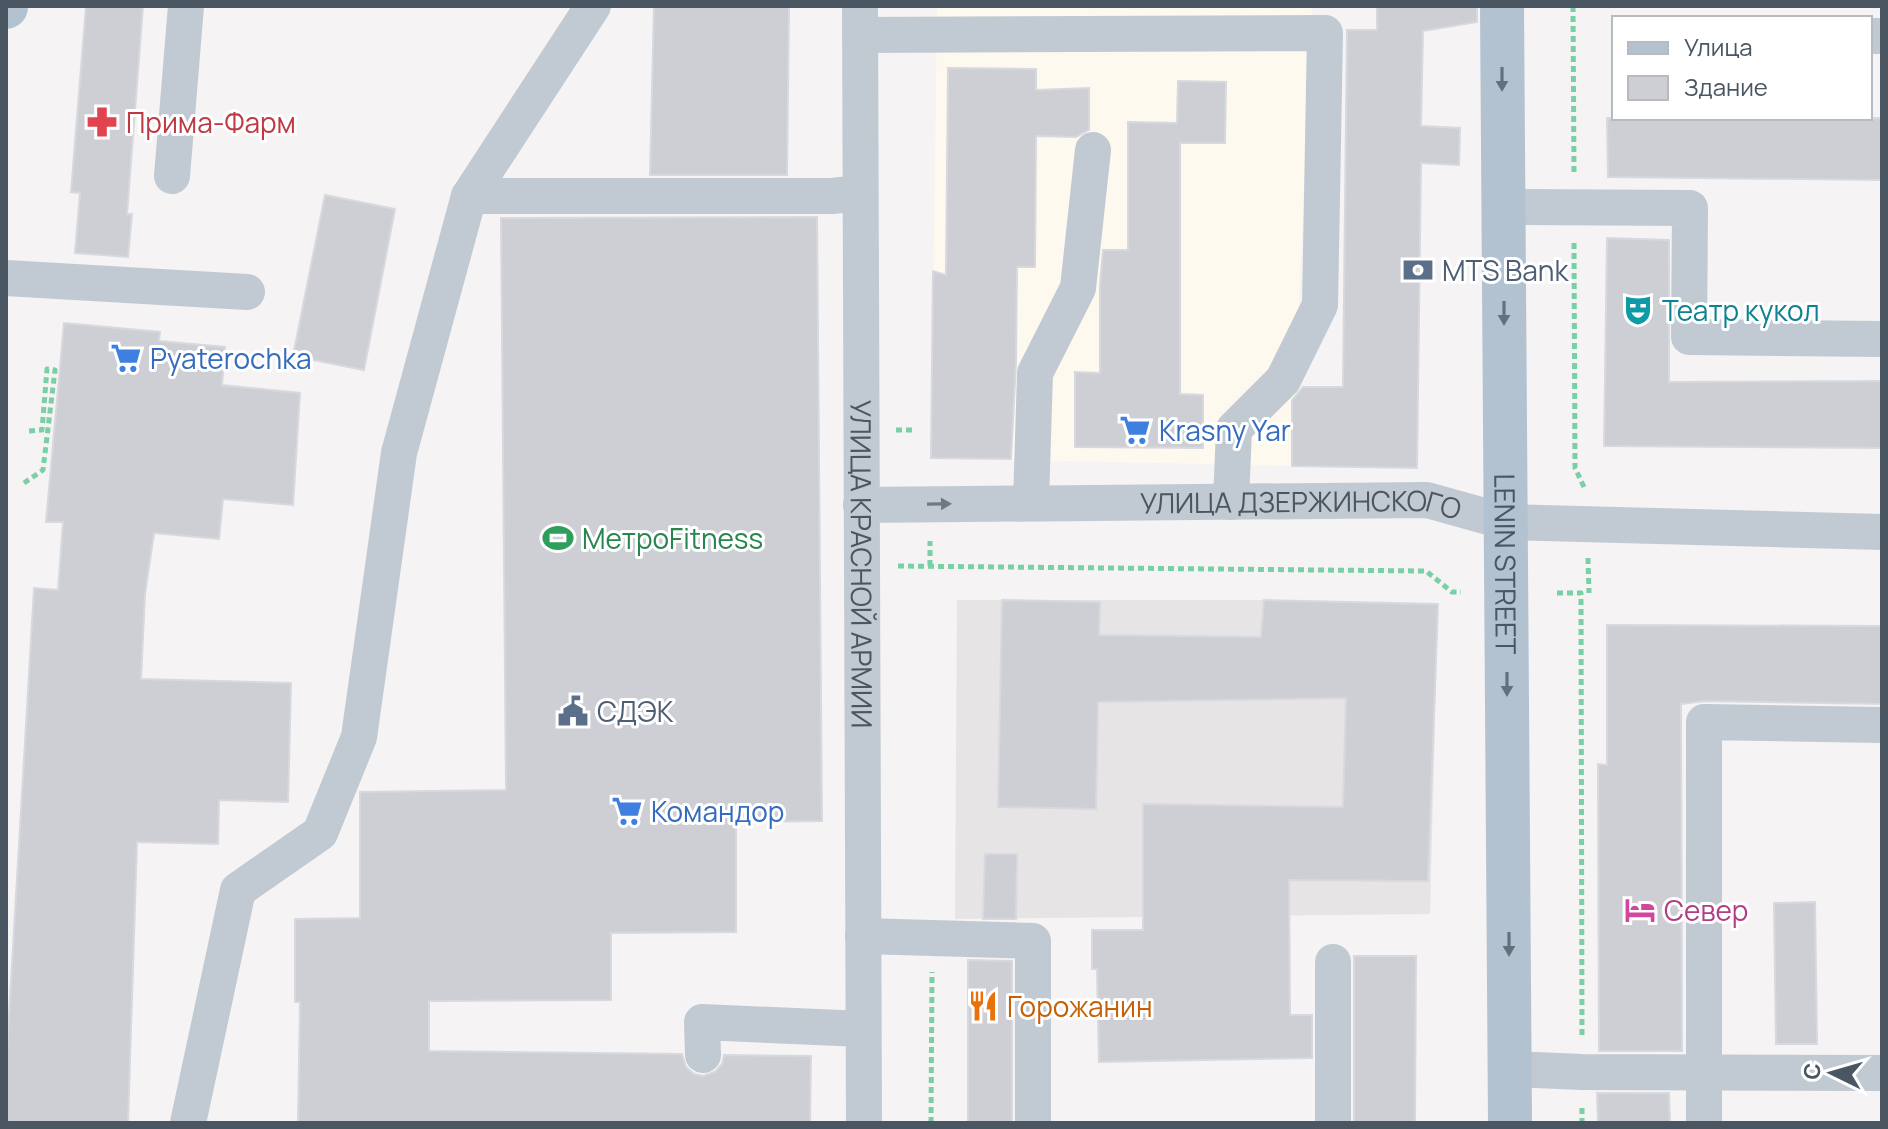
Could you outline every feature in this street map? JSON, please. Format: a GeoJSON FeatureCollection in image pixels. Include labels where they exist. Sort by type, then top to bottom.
{"type":"FeatureCollection","features":[{"type":"Feature","properties":{"kind":"main road","name":"LENIN STREET"},"geometry":{"type":"LineString","coordinates":[[1502,6],[1510,1123]]}},
{"type":"Feature","properties":{"kind":"street"},"geometry":{"type":"LineString","coordinates":[[172,176],[186,6]]}},
{"type":"Feature","properties":{"kind":"street"},"geometry":{"type":"LineString","coordinates":[[188,1123],[238,890],[320,833],[359,737],[399,453],[469,196],[593,6]]}},
{"type":"Feature","properties":{"kind":"street"},"geometry":{"type":"LineString","coordinates":[[860,21],[1325,33],[1320,305],[1283,380],[1234,429],[1231,502]]}},
{"type":"Feature","properties":{"kind":"street","name":"УЛИЦА КРАСНОЙ АРМИИ"},"geometry":{"type":"LineString","coordinates":[[860,21],[864,1123]]}},
{"type":"Feature","properties":{"kind":"street"},"geometry":{"type":"LineString","coordinates":[[1031,503],[1035,373],[1078,288],[1093,150]]}},
{"type":"Feature","properties":{"kind":"street"},"geometry":{"type":"LineString","coordinates":[[469,196],[816,196],[860,193]]}},
{"type":"Feature","properties":{"kind":"street"},"geometry":{"type":"LineString","coordinates":[[1503,207],[1690,208],[1689,337],[1882,339]]}},
{"type":"Feature","properties":{"kind":"street"},"geometry":{"type":"LineString","coordinates":[[6,278],[247,292]]}},
{"type":"Feature","properties":{"kind":"street","name":"УЛИЦА ДЗЕРЖИНСКОГО"},"geometry":{"type":"LineString","coordinates":[[861,505],[1427,500],[1506,522],[1882,532]]}},
{"type":"Feature","properties":{"kind":"street"},"geometry":{"type":"LineString","coordinates":[[1704,1123],[1704,722],[1882,725]]}},
{"type":"Feature","properties":{"kind":"street"},"geometry":{"type":"LineString","coordinates":[[863,936],[1033,941],[1033,1123]]}},
{"type":"Feature","properties":{"kind":"street"},"geometry":{"type":"LineString","coordinates":[[1333,962],[1333,1123]]}},
{"type":"Feature","properties":{"kind":"street"},"geometry":{"type":"LineString","coordinates":[[703,1055],[702,1022],[863,1029]]}},
{"type":"Feature","properties":{"kind":"street"},"geometry":{"type":"LineString","coordinates":[[1510,1069],[1882,1073]]}},
{"type":"Feature","properties":{"kind":"path"},"geometry":{"type":"LineString","coordinates":[[1573,6],[1575,468],[1588,498]]}},
{"type":"Feature","properties":{"kind":"path"},"geometry":{"type":"LineString","coordinates":[[24,483],[43,470],[50,442],[55,370],[47,369],[42,430],[28,431]]}},
{"type":"Feature","properties":{"kind":"path"},"geometry":{"type":"LineString","coordinates":[[930,538],[930,566]]}},
{"type":"Feature","properties":{"kind":"path"},"geometry":{"type":"LineString","coordinates":[[1588,556],[1589,593]]}},
{"type":"Feature","properties":{"kind":"path"},"geometry":{"type":"LineString","coordinates":[[893,566],[1426,571],[1452,592],[1461,592]]}},
{"type":"Feature","properties":{"kind":"path"},"geometry":{"type":"LineString","coordinates":[[1557,593],[1581,593],[1582,1123]]}},
{"type":"Feature","properties":{"kind":"path"},"geometry":{"type":"LineString","coordinates":[[931,1123],[933,936]]}},
{"type":"Feature","properties":{"kind":"shaded area"},"geometry":{"type":"Polygon","coordinates":[[[937,6],[1312,6],[1292,466],[931,458],[937,6]]]}},
{"type":"Feature","properties":{"kind":"shaded area"},"geometry":{"type":"Polygon","coordinates":[[[957,600],[1264,600],[1438,604],[1430,914],[955,919],[957,600]]]}},
{"type":"Feature","properties":{"kind":"building"},"geometry":{"type":"Polygon","coordinates":[[[86,6],[143,6],[127,214],[132,214],[128,257],[75,253],[80,193],[71,192],[86,6]]]}},
{"type":"Feature","properties":{"kind":"building"},"geometry":{"type":"Polygon","coordinates":[[[654,6],[789,6],[787,175],[650,175],[654,6]]]}},
{"type":"Feature","properties":{"kind":"building"},"geometry":{"type":"Polygon","coordinates":[[[1377,6],[1477,6],[1477,22],[1423,31],[1421,126],[1460,128],[1459,165],[1421,163],[1417,468],[1292,466],[1292,400],[1303,387],[1343,387],[1347,30],[1377,30],[1377,6]]]}},
{"type":"Feature","properties":{"kind":"building"},"geometry":{"type":"Polygon","coordinates":[[[948,68],[1036,69],[1036,90],[1089,88],[1089,130],[1076,137],[1036,136],[1035,267],[1017,267],[1011,459],[931,458],[933,271],[946,275],[948,68]]]}},
{"type":"Feature","properties":{"kind":"building"},"geometry":{"type":"Polygon","coordinates":[[[1178,81],[1226,82],[1225,143],[1180,143],[1180,394],[1203,395],[1203,448],[1075,447],[1075,372],[1100,373],[1103,250],[1128,250],[1128,122],[1177,123],[1178,81]]]}},
{"type":"Feature","properties":{"kind":"building"},"geometry":{"type":"Polygon","coordinates":[[[1607,118],[1882,118],[1882,180],[1608,177],[1607,118]]]}},
{"type":"Feature","properties":{"kind":"building"},"geometry":{"type":"Polygon","coordinates":[[[325,195],[395,209],[364,370],[293,356],[325,195]]]}},
{"type":"Feature","properties":{"kind":"building"},"geometry":{"type":"Polygon","coordinates":[[[817,217],[822,821],[736,822],[736,932],[611,933],[611,1000],[429,1001],[429,1051],[682,1054],[686,1067],[694,1074],[703,1076],[715,1072],[722,1064],[724,1055],[811,1056],[810,1123],[298,1123],[300,1002],[295,1002],[295,919],[360,918],[360,792],[506,790],[501,218],[817,217]]]}},
{"type":"Feature","properties":{"kind":"building","name":"Театр кукол"},"geometry":{"type":"Polygon","coordinates":[[[1607,238],[1669,240],[1669,382],[1882,381],[1882,448],[1604,446],[1607,238]]]}},
{"type":"Feature","properties":{"kind":"building"},"geometry":{"type":"Polygon","coordinates":[[[64,323],[160,332],[159,341],[225,347],[222,385],[300,393],[293,505],[223,499],[219,539],[154,533],[145,594],[141,679],[291,683],[288,802],[219,800],[218,844],[137,842],[128,1123],[6,1123],[6,1067],[34,588],[58,590],[63,522],[46,522],[64,323]]]}},
{"type":"Feature","properties":{"kind":"building"},"geometry":{"type":"Polygon","coordinates":[[[1002,600],[1100,602],[1099,635],[1261,637],[1264,600],[1438,604],[1428,881],[1289,880],[1290,1015],[1312,1015],[1312,1058],[1099,1062],[1097,969],[1092,969],[1092,930],[1143,930],[1143,804],[1343,807],[1346,698],[1098,702],[1096,809],[998,807],[1002,600]]]}},
{"type":"Feature","properties":{"kind":"building","name":"Север"},"geometry":{"type":"Polygon","coordinates":[[[1607,625],[1882,626],[1882,704],[1704,701],[1681,704],[1682,1051],[1599,1051],[1598,764],[1607,765],[1607,625]]]}},
{"type":"Feature","properties":{"kind":"building"},"geometry":{"type":"Polygon","coordinates":[[[985,854],[1017,854],[1016,919],[983,919],[985,854]]]}},
{"type":"Feature","properties":{"kind":"building"},"geometry":{"type":"Polygon","coordinates":[[[1815,902],[1817,1044],[1776,1044],[1774,903],[1815,902]]]}},
{"type":"Feature","properties":{"kind":"building"},"geometry":{"type":"Polygon","coordinates":[[[1354,956],[1416,956],[1415,1123],[1354,1123],[1354,956]]]}},
{"type":"Feature","properties":{"kind":"building"},"geometry":{"type":"Polygon","coordinates":[[[968,960],[1012,961],[1012,1123],[968,1123],[968,960]]]}},
{"type":"Feature","properties":{"kind":"building"},"geometry":{"type":"Polygon","coordinates":[[[1597,1093],[1669,1093],[1670,1123],[1598,1123],[1597,1093]]]}},
{"type":"Feature","properties":{"kind":"place","name":"Прима-Фарм"},"geometry":{"type":"Point","coordinates":[102,122]}},
{"type":"Feature","properties":{"kind":"place","name":"MTS Bank"},"geometry":{"type":"Point","coordinates":[1418,270]}},
{"type":"Feature","properties":{"kind":"place","name":"Театр кукол"},"geometry":{"type":"Point","coordinates":[1638,310]}},
{"type":"Feature","properties":{"kind":"place","name":"Pyaterochka"},"geometry":{"type":"Point","coordinates":[126,358]}},
{"type":"Feature","properties":{"kind":"place","name":"Krasny Yar"},"geometry":{"type":"Point","coordinates":[1135,430]}},
{"type":"Feature","properties":{"kind":"place","name":"МетроFitness"},"geometry":{"type":"Point","coordinates":[558,538]}},
{"type":"Feature","properties":{"kind":"place","name":"СДЭК"},"geometry":{"type":"Point","coordinates":[573,711]}},
{"type":"Feature","properties":{"kind":"place","name":"Командор"},"geometry":{"type":"Point","coordinates":[627,811]}},
{"type":"Feature","properties":{"kind":"place","name":"Север"},"geometry":{"type":"Point","coordinates":[1640,910]}},
{"type":"Feature","properties":{"kind":"place","name":"Горожанин"},"geometry":{"type":"Point","coordinates":[983,1006]}}]}
